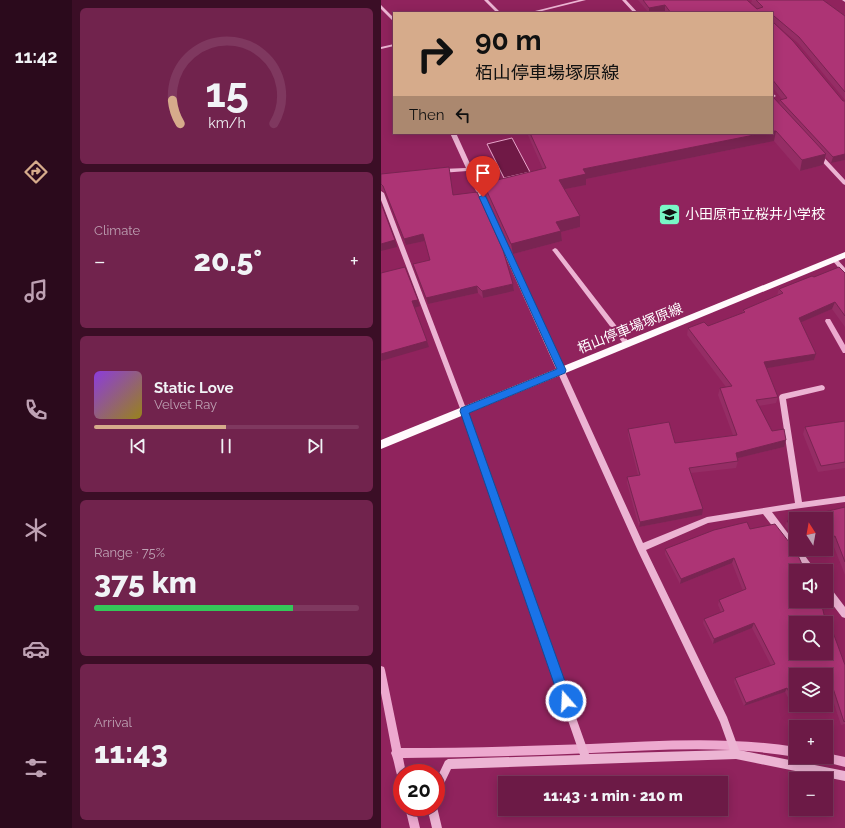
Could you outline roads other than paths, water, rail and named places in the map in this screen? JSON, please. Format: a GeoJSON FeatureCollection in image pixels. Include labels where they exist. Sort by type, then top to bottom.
{"type":"FeatureCollection","features":[{"type":"Feature","properties":{"kind":"main road","name":"栢山停車場塚原線"},"geometry":{"type":"LineString","coordinates":[[381,445],[845,255]]}},
{"type":"Feature","properties":{"kind":"street"},"geometry":{"type":"LineString","coordinates":[[486,0],[498,12]]}},
{"type":"Feature","properties":{"kind":"street"},"geometry":{"type":"LineString","coordinates":[[541,12],[584,0]]}},
{"type":"Feature","properties":{"kind":"street"},"geometry":{"type":"LineString","coordinates":[[624,0],[635,12]]}},
{"type":"Feature","properties":{"kind":"street"},"geometry":{"type":"LineString","coordinates":[[381,6],[393,20]]}},
{"type":"Feature","properties":{"kind":"street"},"geometry":{"type":"LineString","coordinates":[[381,48],[393,45]]}},
{"type":"Feature","properties":{"kind":"street"},"geometry":{"type":"LineString","coordinates":[[453,134],[562,370],[641,548],[725,720],[736,754]]}},
{"type":"Feature","properties":{"kind":"street"},"geometry":{"type":"LineString","coordinates":[[814,149],[845,183]]}},
{"type":"Feature","properties":{"kind":"street"},"geometry":{"type":"LineString","coordinates":[[433,172],[469,169]]}},
{"type":"Feature","properties":{"kind":"street"},"geometry":{"type":"LineString","coordinates":[[381,193],[464,411],[586,759]]}},
{"type":"Feature","properties":{"kind":"street"},"geometry":{"type":"LineString","coordinates":[[555,250],[627,344]]}},
{"type":"Feature","properties":{"kind":"street"},"geometry":{"type":"LineString","coordinates":[[835,259],[845,272]]}},
{"type":"Feature","properties":{"kind":"street"},"geometry":{"type":"LineString","coordinates":[[799,505],[782,397],[822,388]]}},
{"type":"Feature","properties":{"kind":"street"},"geometry":{"type":"LineString","coordinates":[[641,548],[707,520],[845,499]]}},
{"type":"Feature","properties":{"kind":"street"},"geometry":{"type":"LineString","coordinates":[[765,510],[807,564]]}},
{"type":"Feature","properties":{"kind":"street"},"geometry":{"type":"LineString","coordinates":[[833,598],[845,614]]}},
{"type":"Feature","properties":{"kind":"street"},"geometry":{"type":"LineString","coordinates":[[445,771],[448,764],[736,754],[845,776]]}},
{"type":"Feature","properties":{"kind":"street"},"geometry":{"type":"LineString","coordinates":[[435,816],[437,828]]}},
{"type":"Feature","properties":{"kind":"waterway"},"geometry":{"type":"LineString","coordinates":[[828,321],[845,351]]}},
{"type":"Feature","properties":{"kind":"waterway"},"geometry":{"type":"LineString","coordinates":[[381,670],[397,753]]}},
{"type":"Feature","properties":{"kind":"waterway"},"geometry":{"type":"LineString","coordinates":[[397,753],[521,751],[696,744],[746,745],[789,751]]}},
{"type":"Feature","properties":{"kind":"waterway"},"geometry":{"type":"LineString","coordinates":[[397,753],[399,764]]}},
{"type":"Feature","properties":{"kind":"waterway"},"geometry":{"type":"LineString","coordinates":[[833,760],[845,762]]}},
{"type":"Feature","properties":{"kind":"waterway"},"geometry":{"type":"LineString","coordinates":[[412,816],[415,828]]}},
{"type":"Feature","properties":{"kind":"place","name":"小田原市立桜井小学校"},"geometry":{"type":"Point","coordinates":[670,214]}}]}
